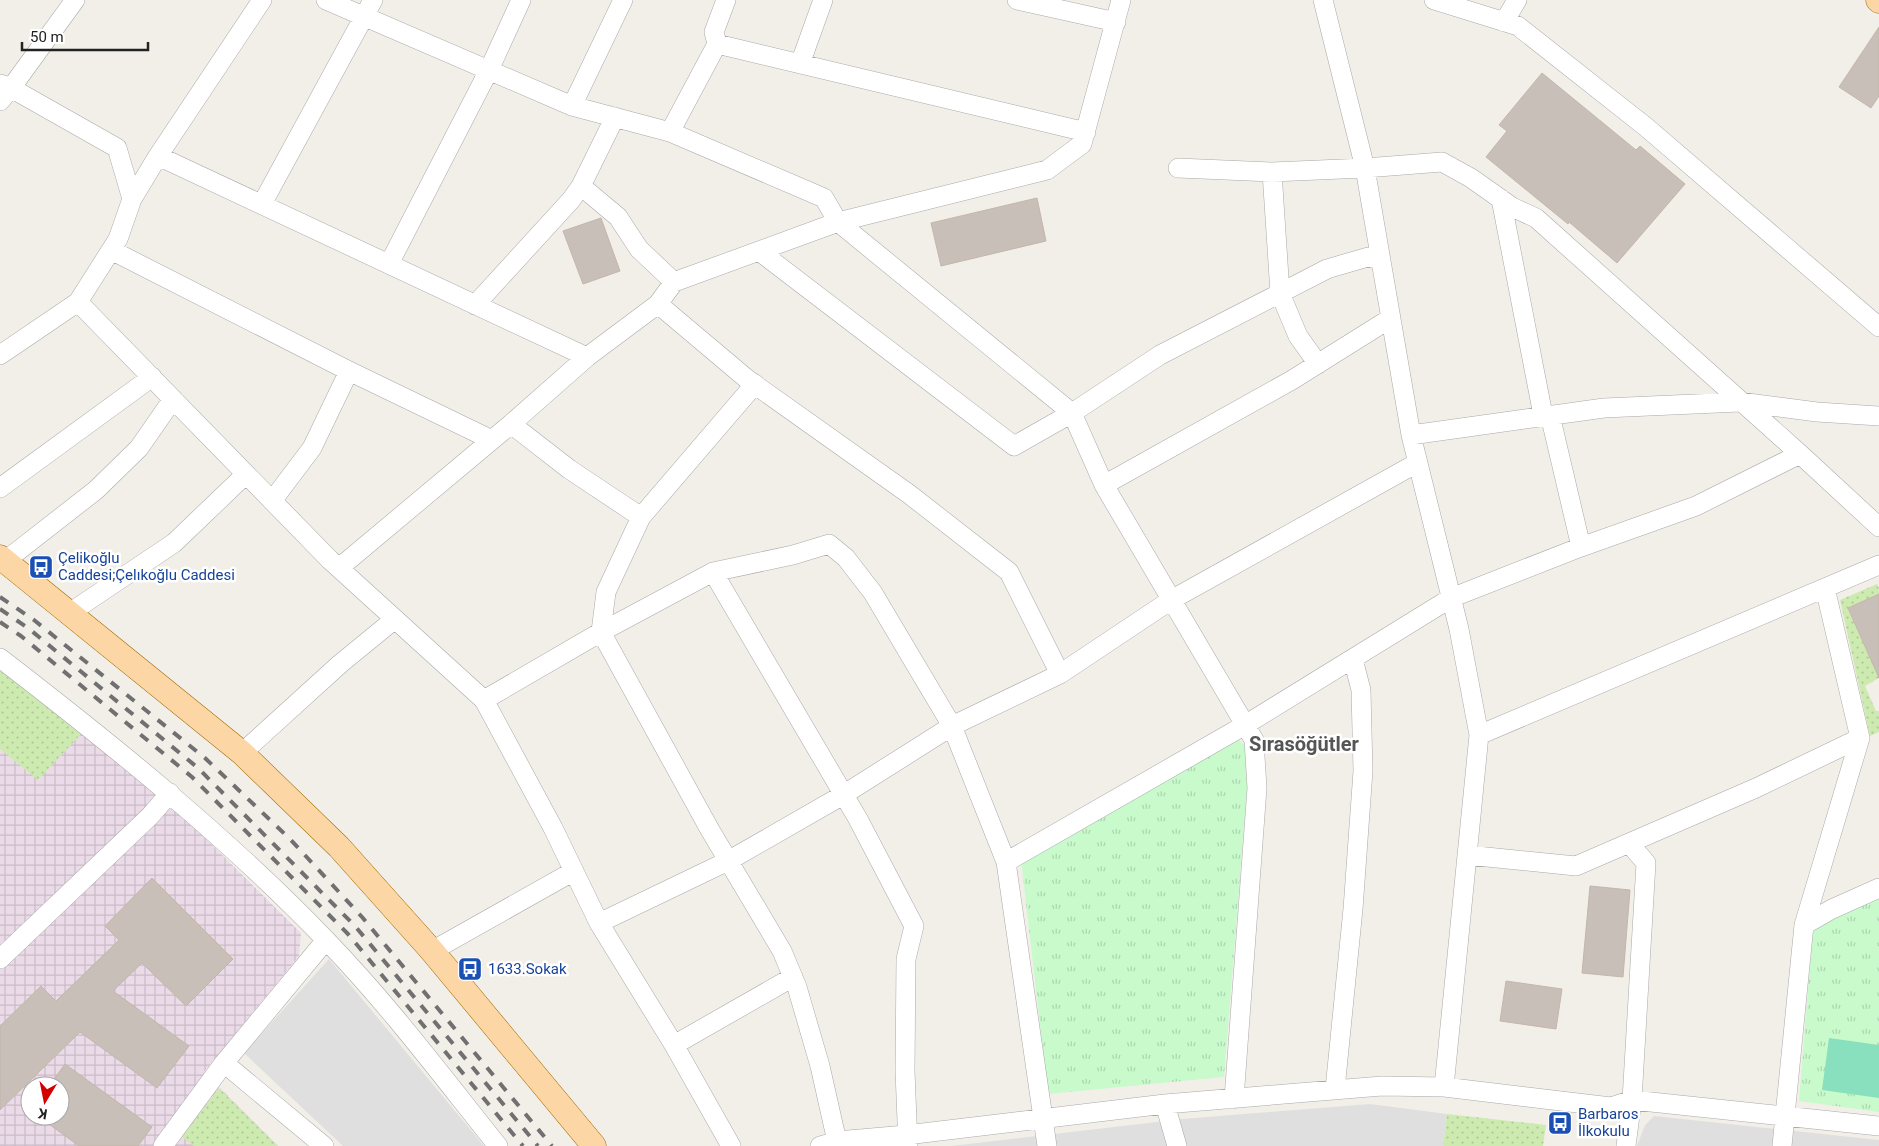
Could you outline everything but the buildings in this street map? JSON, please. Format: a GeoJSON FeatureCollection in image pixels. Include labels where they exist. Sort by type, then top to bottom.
{"type":"FeatureCollection","features":[{"type":"Feature","properties":{"kind":"main road"},"geometry":{"type":"LineString","coordinates":[[2,559],[242,753],[339,847],[432,952],[594,1146]]}},
{"type":"Feature","properties":{"kind":"street"},"geometry":{"type":"LineString","coordinates":[[75,0],[4,91],[117,148],[132,199]]}},
{"type":"Feature","properties":{"kind":"street"},"geometry":{"type":"LineString","coordinates":[[0,355],[78,302],[118,239],[132,199],[158,156],[262,0]]}},
{"type":"Feature","properties":{"kind":"street"},"geometry":{"type":"LineString","coordinates":[[326,0],[369,8],[489,70],[572,106],[670,132],[824,198],[838,222],[1072,413],[1104,485],[1254,740],[1257,788],[1234,1099]]}},
{"type":"Feature","properties":{"kind":"street"},"geometry":{"type":"LineString","coordinates":[[389,264],[489,70],[520,0]]}},
{"type":"Feature","properties":{"kind":"street"},"geometry":{"type":"LineString","coordinates":[[572,106],[623,0]]}},
{"type":"Feature","properties":{"kind":"street"},"geometry":{"type":"LineString","coordinates":[[670,132],[717,44],[714,32],[726,0]]}},
{"type":"Feature","properties":{"kind":"street"},"geometry":{"type":"LineString","coordinates":[[800,64],[823,0]]}},
{"type":"Feature","properties":{"kind":"street"},"geometry":{"type":"LineString","coordinates":[[1017,0],[1116,22]]}},
{"type":"Feature","properties":{"kind":"street"},"geometry":{"type":"LineString","coordinates":[[339,568],[511,424],[586,357],[658,304],[674,282],[838,222],[1047,170],[1082,144],[1122,0]]}},
{"type":"Feature","properties":{"kind":"street"},"geometry":{"type":"LineString","coordinates":[[1323,0],[1365,168],[1411,435],[1451,598],[1479,736],[1444,1087]]}},
{"type":"Feature","properties":{"kind":"street"},"geometry":{"type":"LineString","coordinates":[[1434,0],[1518,26],[1646,127],[1879,327]]}},
{"type":"Feature","properties":{"kind":"street"},"geometry":{"type":"LineString","coordinates":[[1504,22],[1517,0]]}},
{"type":"Feature","properties":{"kind":"street"},"geometry":{"type":"LineString","coordinates":[[262,204],[369,8]]}},
{"type":"Feature","properties":{"kind":"street"},"geometry":{"type":"LineString","coordinates":[[717,44],[1086,132]]}},
{"type":"Feature","properties":{"kind":"street"},"geometry":{"type":"LineString","coordinates":[[475,304],[571,200],[581,186],[615,117]]}},
{"type":"Feature","properties":{"kind":"street"},"geometry":{"type":"LineString","coordinates":[[158,156],[586,357]]}},
{"type":"Feature","properties":{"kind":"street"},"geometry":{"type":"LineString","coordinates":[[1178,168],[1272,172],[1442,162],[1471,178],[1512,207],[1536,218],[1879,527]]}},
{"type":"Feature","properties":{"kind":"street"},"geometry":{"type":"LineString","coordinates":[[1272,172],[1280,293],[1298,336],[1318,364]]}},
{"type":"Feature","properties":{"kind":"street"},"geometry":{"type":"LineString","coordinates":[[581,186],[618,217],[639,249],[674,282]]}},
{"type":"Feature","properties":{"kind":"street"},"geometry":{"type":"LineString","coordinates":[[1500,199],[1547,415],[1581,547]]}},
{"type":"Feature","properties":{"kind":"street"},"geometry":{"type":"LineString","coordinates":[[111,250],[349,371],[492,440]]}},
{"type":"Feature","properties":{"kind":"street"},"geometry":{"type":"LineString","coordinates":[[759,251],[1014,446],[1072,413],[1160,355],[1327,269],[1368,257],[1381,260]]}},
{"type":"Feature","properties":{"kind":"street"},"geometry":{"type":"LineString","coordinates":[[78,302],[339,568],[484,700],[553,828],[599,923],[674,1045],[731,1146]]}},
{"type":"Feature","properties":{"kind":"street"},"geometry":{"type":"LineString","coordinates":[[658,304],[755,384],[909,494],[1009,572],[1060,674]]}},
{"type":"Feature","properties":{"kind":"street"},"geometry":{"type":"LineString","coordinates":[[1104,485],[1318,364],[1391,318]]}},
{"type":"Feature","properties":{"kind":"street"},"geometry":{"type":"LineString","coordinates":[[272,501],[312,448],[349,371]]}},
{"type":"Feature","properties":{"kind":"street"},"geometry":{"type":"LineString","coordinates":[[0,488],[152,378]]}},
{"type":"Feature","properties":{"kind":"street"},"geometry":{"type":"LineString","coordinates":[[755,384],[641,517],[606,592],[601,632],[728,861],[782,951],[793,977],[820,1066],[832,1144],[907,1141]]}},
{"type":"Feature","properties":{"kind":"street"},"geometry":{"type":"LineString","coordinates":[[2,559],[96,490],[139,448],[173,400]]}},
{"type":"Feature","properties":{"kind":"street"},"geometry":{"type":"LineString","coordinates":[[1411,435],[1604,408],[1740,402],[1817,412],[1879,416]]}},
{"type":"Feature","properties":{"kind":"street"},"geometry":{"type":"LineString","coordinates":[[511,424],[569,469],[641,517]]}},
{"type":"Feature","properties":{"kind":"street"},"geometry":{"type":"LineString","coordinates":[[1006,862],[1245,725],[1451,598],[1581,547],[1696,506],[1800,454]]}},
{"type":"Feature","properties":{"kind":"street"},"geometry":{"type":"LineString","coordinates":[[599,923],[728,861],[843,794],[952,726],[1060,674],[1171,600],[1417,462]]}},
{"type":"Feature","properties":{"kind":"street"},"geometry":{"type":"LineString","coordinates":[[68,614],[174,543],[246,474]]}},
{"type":"Feature","properties":{"kind":"street"},"geometry":{"type":"LineString","coordinates":[[484,700],[601,632],[713,572],[793,555],[829,544],[846,558],[873,593],[952,726],[1006,862],[1047,1146]]}},
{"type":"Feature","properties":{"kind":"street"},"geometry":{"type":"LineString","coordinates":[[1479,736],[1879,565]]}},
{"type":"Feature","properties":{"kind":"street"},"geometry":{"type":"LineString","coordinates":[[713,572],[843,794],[914,926],[906,959],[907,1141]]}},
{"type":"Feature","properties":{"kind":"street"},"geometry":{"type":"LineString","coordinates":[[1782,1146],[1804,925],[1860,738],[1825,588]]}},
{"type":"Feature","properties":{"kind":"street"},"geometry":{"type":"LineString","coordinates":[[242,753],[340,664],[394,619]]}},
{"type":"Feature","properties":{"kind":"street"},"geometry":{"type":"LineString","coordinates":[[0,658],[170,793],[236,852],[326,940],[398,1020],[498,1146]]}},
{"type":"Feature","properties":{"kind":"street"},"geometry":{"type":"LineString","coordinates":[[1335,1089],[1353,910],[1363,771],[1361,690],[1352,659]]}},
{"type":"Feature","properties":{"kind":"street"},"geometry":{"type":"LineString","coordinates":[[1467,855],[1576,866],[1756,788],[1860,738]]}},
{"type":"Feature","properties":{"kind":"street"},"geometry":{"type":"LineString","coordinates":[[0,959],[150,815],[170,793]]}},
{"type":"Feature","properties":{"kind":"street"},"geometry":{"type":"LineString","coordinates":[[1626,1146],[1632,1100],[1646,863],[1629,843]]}},
{"type":"Feature","properties":{"kind":"street"},"geometry":{"type":"LineString","coordinates":[[432,952],[574,871]]}},
{"type":"Feature","properties":{"kind":"street"},"geometry":{"type":"LineString","coordinates":[[1804,925],[1832,909],[1879,888]]}},
{"type":"Feature","properties":{"kind":"street"},"geometry":{"type":"LineString","coordinates":[[163,1146],[224,1064],[326,940]]}},
{"type":"Feature","properties":{"kind":"street"},"geometry":{"type":"LineString","coordinates":[[674,1045],[793,977]]}},
{"type":"Feature","properties":{"kind":"street"},"geometry":{"type":"LineString","coordinates":[[224,1064],[324,1146]]}},
{"type":"Feature","properties":{"kind":"street"},"geometry":{"type":"LineString","coordinates":[[879,1146],[1042,1119],[1165,1104],[1382,1086],[1444,1087],[1611,1107],[1632,1100],[1879,1126]]}},
{"type":"Feature","properties":{"kind":"street"},"geometry":{"type":"LineString","coordinates":[[1165,1104],[1177,1146]]}},
{"type":"Feature","properties":{"kind":"shaded area"},"geometry":{"type":"Polygon","coordinates":[[[0,671],[83,732],[190,823],[301,933],[299,956],[204,1072],[278,1146],[0,1146],[0,671]]]}},
{"type":"Feature","properties":{"kind":"shaded area"},"geometry":{"type":"Polygon","coordinates":[[[329,959],[484,1146],[343,1146],[244,1053],[329,959]]]}},
{"type":"Feature","properties":{"kind":"shaded area"},"geometry":{"type":"Polygon","coordinates":[[[1370,1104],[1447,1114],[1443,1146],[951,1146],[1182,1119],[1370,1104]]]}},
{"type":"Feature","properties":{"kind":"shaded area"},"geometry":{"type":"Polygon","coordinates":[[[1654,1116],[1879,1140],[1879,1146],[1637,1146],[1645,1125],[1654,1116]]]}},
{"type":"Feature","properties":{"kind":"green space"},"geometry":{"type":"Polygon","coordinates":[[[1877,584],[1879,594],[1848,608],[1879,678],[1865,686],[1876,711],[1879,711],[1879,732],[1870,736],[1840,600],[1877,584]]]}},
{"type":"Feature","properties":{"kind":"green space"},"geometry":{"type":"Polygon","coordinates":[[[0,671],[83,732],[38,780],[0,749],[0,671]]]}},
{"type":"Feature","properties":{"kind":"green space"},"geometry":{"type":"Polygon","coordinates":[[[1234,737],[1245,745],[1248,776],[1224,1077],[1048,1094],[1021,859],[1234,737]]]}},
{"type":"Feature","properties":{"kind":"green space"},"geometry":{"type":"Polygon","coordinates":[[[1879,898],[1879,1112],[1799,1101],[1813,929],[1879,898]]]}},
{"type":"Feature","properties":{"kind":"green space"},"geometry":{"type":"Polygon","coordinates":[[[1829,1038],[1879,1045],[1879,1098],[1822,1090],[1829,1038]]]}},
{"type":"Feature","properties":{"kind":"green space"},"geometry":{"type":"Polygon","coordinates":[[[219,1088],[278,1146],[194,1146],[182,1137],[219,1088]]]}},
{"type":"Feature","properties":{"kind":"green space"},"geometry":{"type":"Polygon","coordinates":[[[1447,1114],[1546,1125],[1543,1146],[1443,1146],[1447,1114]]]}},
{"type":"Feature","properties":{"kind":"railway"},"geometry":{"type":"LineString","coordinates":[[0,597],[34,620],[205,758],[290,839],[362,917],[552,1146]]}},
{"type":"Feature","properties":{"kind":"railway"},"geometry":{"type":"LineString","coordinates":[[0,609],[28,628],[198,768],[355,926],[538,1146]]}},
{"type":"Feature","properties":{"kind":"railway"},"geometry":{"type":"LineString","coordinates":[[0,622],[21,636],[192,777],[348,934],[523,1146]]}},
{"type":"Feature","properties":{"kind":"place","name":"Çelikoğlu Caddesi;Çelıkoğlu Caddesi"},"geometry":{"type":"Point","coordinates":[41,567]}},
{"type":"Feature","properties":{"kind":"place","name":"1633.Sokak"},"geometry":{"type":"Point","coordinates":[470,969]}},
{"type":"Feature","properties":{"kind":"place","name":"Barbaros İlkokulu"},"geometry":{"type":"Point","coordinates":[1560,1123]}},
{"type":"Feature","properties":{"kind":"district","name":"Sırasöğütler"},"geometry":{"type":"Point","coordinates":[1304,744]}}]}
